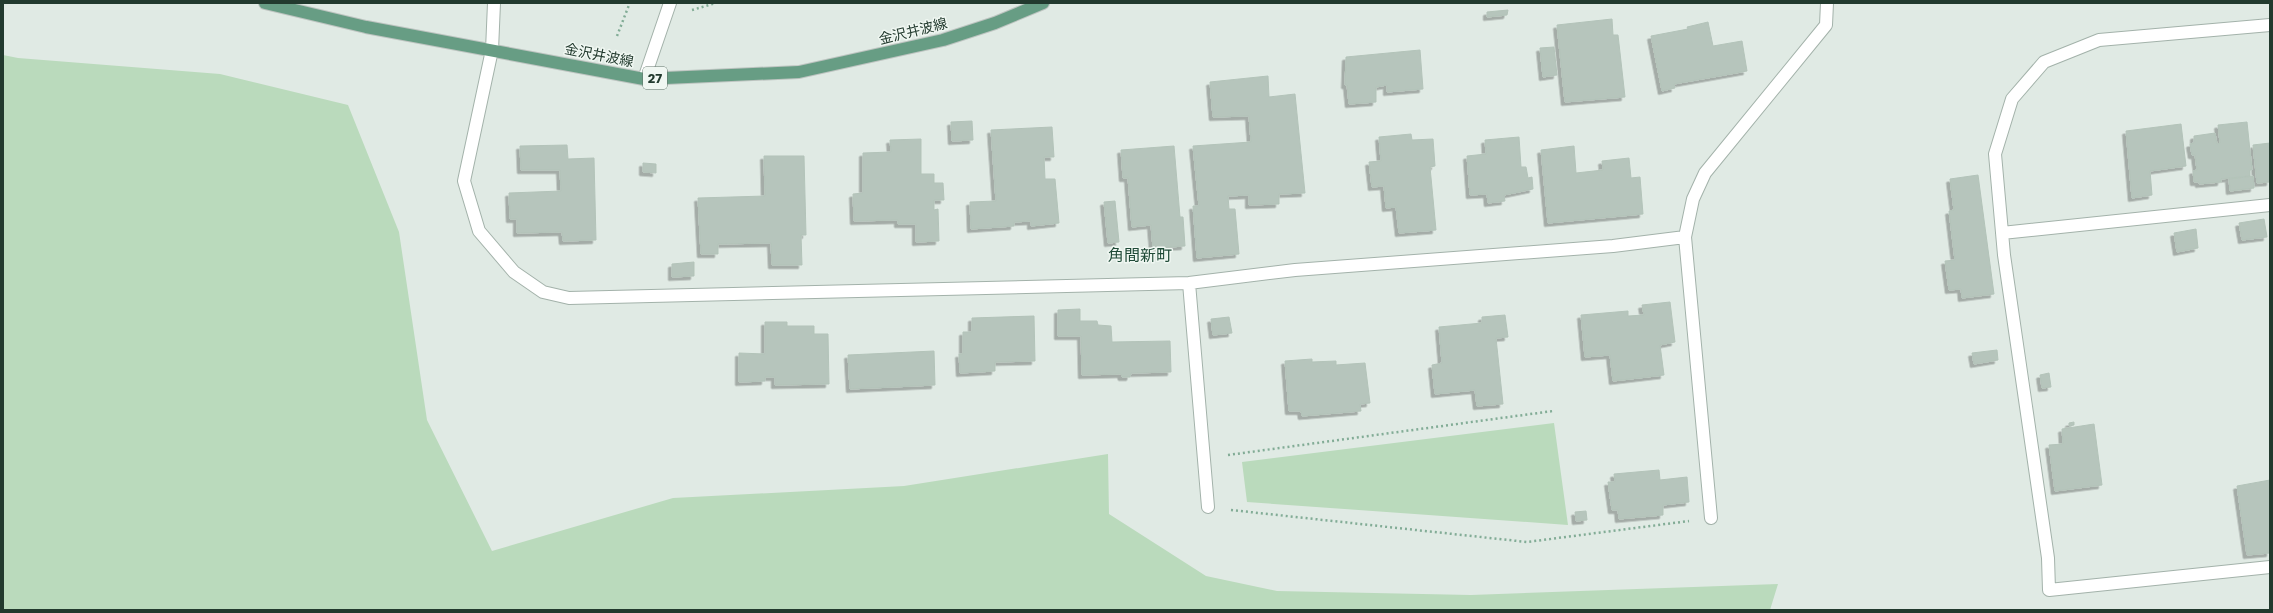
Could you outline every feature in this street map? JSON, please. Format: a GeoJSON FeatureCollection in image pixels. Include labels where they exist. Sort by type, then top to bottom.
{"type":"FeatureCollection","features":[{"type":"Feature","properties":{"kind":"main road","name":"金沢井波線"},"geometry":{"type":"LineString","coordinates":[[265,3],[366,27],[644,79],[799,72],[943,40],[995,24],[1043,3]]}},
{"type":"Feature","properties":{"kind":"street"},"geometry":{"type":"LineString","coordinates":[[494,3],[492,50],[464,181],[479,231],[514,272],[543,292],[569,298],[1189,282],[1295,270],[1613,246],[1685,237]]}},
{"type":"Feature","properties":{"kind":"street"},"geometry":{"type":"LineString","coordinates":[[644,79],[670,3]]}},
{"type":"Feature","properties":{"kind":"street"},"geometry":{"type":"LineString","coordinates":[[1711,518],[1685,237],[1693,199],[1705,173],[1826,25],[1827,3]]}},
{"type":"Feature","properties":{"kind":"street"},"geometry":{"type":"LineString","coordinates":[[2270,25],[2099,40],[2044,62],[2012,99],[1995,154],[2002,233],[2048,558],[2049,590],[2270,567]]}},
{"type":"Feature","properties":{"kind":"street"},"geometry":{"type":"LineString","coordinates":[[2002,233],[2270,205]]}},
{"type":"Feature","properties":{"kind":"street"},"geometry":{"type":"LineString","coordinates":[[1189,282],[1208,507]]}},
{"type":"Feature","properties":{"kind":"path"},"geometry":{"type":"LineString","coordinates":[[617,36],[629,5],[628,3]]}},
{"type":"Feature","properties":{"kind":"path"},"geometry":{"type":"LineString","coordinates":[[689,12],[716,3]]}},
{"type":"Feature","properties":{"kind":"path"},"geometry":{"type":"LineString","coordinates":[[1203,458],[1554,412]]}},
{"type":"Feature","properties":{"kind":"path"},"geometry":{"type":"LineString","coordinates":[[1208,507],[1527,542],[1711,518]]}},
{"type":"Feature","properties":{"kind":"green space"},"geometry":{"type":"Polygon","coordinates":[[[3,55],[18,58],[220,74],[348,105],[399,232],[427,420],[492,551],[673,498],[904,486],[1108,454],[1109,514],[1206,576],[1277,591],[1471,595],[1778,584],[1770,610],[3,610],[3,55]]]}},
{"type":"Feature","properties":{"kind":"green space"},"geometry":{"type":"Polygon","coordinates":[[[1554,423],[1568,525],[1247,502],[1242,462],[1554,423]]]}},
{"type":"Feature","properties":{"kind":"building"},"geometry":{"type":"Polygon","coordinates":[[[1508,10],[1507,15],[1487,17],[1487,12],[1508,10]]]}},
{"type":"Feature","properties":{"kind":"building"},"geometry":{"type":"Polygon","coordinates":[[[1612,19],[1613,35],[1618,35],[1625,97],[1565,102],[1557,25],[1612,19]]]}},
{"type":"Feature","properties":{"kind":"building"},"geometry":{"type":"Polygon","coordinates":[[[1708,22],[1713,46],[1742,41],[1747,71],[1674,84],[1675,88],[1662,91],[1651,36],[1688,29],[1687,27],[1708,22]]]}},
{"type":"Feature","properties":{"kind":"building"},"geometry":{"type":"Polygon","coordinates":[[[1554,47],[1557,75],[1543,77],[1540,48],[1554,47]]]}},
{"type":"Feature","properties":{"kind":"building"},"geometry":{"type":"Polygon","coordinates":[[[1420,50],[1423,89],[1387,92],[1387,85],[1376,87],[1376,102],[1349,104],[1347,85],[1345,85],[1346,57],[1420,50]]]}},
{"type":"Feature","properties":{"kind":"building"},"geometry":{"type":"Polygon","coordinates":[[[1268,76],[1269,97],[1295,94],[1305,193],[1279,194],[1279,204],[1249,205],[1249,195],[1228,196],[1229,209],[1235,209],[1239,254],[1197,258],[1193,206],[1199,206],[1193,146],[1251,142],[1249,116],[1213,117],[1210,82],[1268,76]]]}},
{"type":"Feature","properties":{"kind":"building"},"geometry":{"type":"Polygon","coordinates":[[[972,121],[973,140],[952,141],[951,122],[972,121]]]}},
{"type":"Feature","properties":{"kind":"building"},"geometry":{"type":"Polygon","coordinates":[[[2247,122],[2252,170],[2250,170],[2250,176],[2221,179],[2221,182],[2199,184],[2199,182],[2194,182],[2193,171],[2197,170],[2195,155],[2192,155],[2190,144],[2194,143],[2194,136],[2215,133],[2217,144],[2220,143],[2218,125],[2247,122]]]}},
{"type":"Feature","properties":{"kind":"building"},"geometry":{"type":"Polygon","coordinates":[[[2181,124],[2186,166],[2150,171],[2152,195],[2132,198],[2126,131],[2181,124]]]}},
{"type":"Feature","properties":{"kind":"building"},"geometry":{"type":"Polygon","coordinates":[[[1052,127],[1054,157],[1044,157],[1045,179],[1055,179],[1059,223],[1031,226],[1031,221],[1014,222],[1014,226],[971,229],[970,202],[996,201],[991,130],[1052,127]]]}},
{"type":"Feature","properties":{"kind":"building"},"geometry":{"type":"Polygon","coordinates":[[[1411,134],[1412,140],[1433,139],[1435,166],[1430,167],[1436,230],[1399,233],[1396,207],[1386,208],[1384,186],[1372,187],[1369,162],[1381,161],[1379,137],[1411,134]]]}},
{"type":"Feature","properties":{"kind":"building"},"geometry":{"type":"Polygon","coordinates":[[[1519,137],[1521,167],[1526,167],[1528,178],[1532,177],[1533,189],[1504,195],[1505,201],[1488,203],[1487,194],[1470,195],[1467,156],[1486,154],[1485,140],[1519,137]]]}},
{"type":"Feature","properties":{"kind":"building"},"geometry":{"type":"Polygon","coordinates":[[[921,139],[921,174],[934,174],[934,183],[943,183],[944,200],[934,200],[934,210],[938,209],[939,241],[916,242],[916,224],[898,224],[898,220],[854,221],[853,194],[863,193],[863,153],[891,152],[890,140],[921,139]]]}},
{"type":"Feature","properties":{"kind":"building"},"geometry":{"type":"Polygon","coordinates":[[[2270,143],[2270,182],[2257,183],[2253,145],[2270,143]]]}},
{"type":"Feature","properties":{"kind":"building"},"geometry":{"type":"Polygon","coordinates":[[[567,145],[568,159],[594,158],[596,240],[563,241],[562,232],[517,233],[517,219],[510,219],[509,193],[561,191],[560,170],[521,170],[520,146],[567,145]]]}},
{"type":"Feature","properties":{"kind":"building"},"geometry":{"type":"Polygon","coordinates":[[[1174,146],[1180,217],[1183,217],[1185,246],[1153,248],[1151,225],[1132,227],[1128,178],[1123,178],[1121,150],[1174,146]]]}},
{"type":"Feature","properties":{"kind":"building"},"geometry":{"type":"Polygon","coordinates":[[[1574,146],[1576,173],[1603,170],[1602,161],[1629,158],[1631,178],[1640,177],[1643,214],[1548,223],[1541,150],[1574,146]]]}},
{"type":"Feature","properties":{"kind":"building"},"geometry":{"type":"Polygon","coordinates":[[[764,156],[804,156],[806,235],[801,235],[802,265],[772,265],[771,243],[718,244],[718,254],[701,254],[698,198],[765,196],[764,156]]]}},
{"type":"Feature","properties":{"kind":"building"},"geometry":{"type":"Polygon","coordinates":[[[643,163],[656,164],[656,173],[643,172],[643,163]]]}},
{"type":"Feature","properties":{"kind":"building"},"geometry":{"type":"Polygon","coordinates":[[[1978,175],[1994,294],[1962,298],[1961,289],[1949,290],[1945,261],[1955,260],[1949,211],[1954,210],[1950,179],[1978,175]]]}},
{"type":"Feature","properties":{"kind":"building"},"geometry":{"type":"Polygon","coordinates":[[[2253,176],[2254,188],[2230,191],[2229,179],[2253,176]]]}},
{"type":"Feature","properties":{"kind":"building"},"geometry":{"type":"Polygon","coordinates":[[[1115,201],[1119,242],[1108,243],[1104,202],[1115,201]]]}},
{"type":"Feature","properties":{"kind":"building"},"geometry":{"type":"Polygon","coordinates":[[[2264,219],[2267,237],[2242,240],[2239,223],[2264,219]]]}},
{"type":"Feature","properties":{"kind":"building"},"geometry":{"type":"Polygon","coordinates":[[[2196,229],[2198,248],[2177,252],[2174,233],[2196,229]]]}},
{"type":"Feature","properties":{"kind":"building"},"geometry":{"type":"Polygon","coordinates":[[[694,262],[694,276],[672,277],[672,264],[694,262]]]}},
{"type":"Feature","properties":{"kind":"building"},"geometry":{"type":"Polygon","coordinates":[[[1670,302],[1675,342],[1660,345],[1664,375],[1613,381],[1610,355],[1585,357],[1581,315],[1628,311],[1628,316],[1644,315],[1642,305],[1670,302]]]}},
{"type":"Feature","properties":{"kind":"building"},"geometry":{"type":"Polygon","coordinates":[[[1080,309],[1080,321],[1097,321],[1098,325],[1111,326],[1112,342],[1170,341],[1171,372],[1131,373],[1130,377],[1122,377],[1121,374],[1082,375],[1081,336],[1058,336],[1058,310],[1080,309]]]}},
{"type":"Feature","properties":{"kind":"building"},"geometry":{"type":"Polygon","coordinates":[[[1505,315],[1508,337],[1496,338],[1503,404],[1477,406],[1475,390],[1435,394],[1432,365],[1442,363],[1439,327],[1482,323],[1482,317],[1505,315]]]}},
{"type":"Feature","properties":{"kind":"building"},"geometry":{"type":"Polygon","coordinates":[[[1034,316],[1035,361],[995,362],[995,371],[960,373],[959,354],[963,354],[963,332],[972,332],[972,318],[1034,316]]]}},
{"type":"Feature","properties":{"kind":"building"},"geometry":{"type":"Polygon","coordinates":[[[1229,317],[1232,333],[1213,335],[1211,319],[1229,317]]]}},
{"type":"Feature","properties":{"kind":"building"},"geometry":{"type":"Polygon","coordinates":[[[765,322],[787,322],[787,326],[814,326],[814,334],[828,334],[829,384],[775,385],[775,377],[765,377],[765,381],[739,382],[739,353],[765,354],[765,322]]]}},
{"type":"Feature","properties":{"kind":"building"},"geometry":{"type":"Polygon","coordinates":[[[1997,350],[1998,360],[1974,364],[1972,353],[1997,350]]]}},
{"type":"Feature","properties":{"kind":"building"},"geometry":{"type":"Polygon","coordinates":[[[934,351],[935,385],[850,389],[848,355],[934,351]]]}},
{"type":"Feature","properties":{"kind":"building"},"geometry":{"type":"Polygon","coordinates":[[[1312,359],[1312,362],[1336,361],[1336,365],[1365,363],[1370,403],[1360,404],[1361,411],[1302,416],[1301,411],[1289,411],[1285,361],[1312,359]]]}},
{"type":"Feature","properties":{"kind":"building"},"geometry":{"type":"Polygon","coordinates":[[[2049,373],[2051,387],[2042,388],[2040,375],[2049,373]]]}},
{"type":"Feature","properties":{"kind":"building"},"geometry":{"type":"Polygon","coordinates":[[[2074,422],[2074,425],[2069,426],[2069,423],[2074,422]]]}},
{"type":"Feature","properties":{"kind":"building"},"geometry":{"type":"Polygon","coordinates":[[[2094,424],[2102,485],[2055,491],[2049,445],[2063,444],[2062,429],[2094,424]]]}},
{"type":"Feature","properties":{"kind":"building"},"geometry":{"type":"Polygon","coordinates":[[[1659,470],[1660,480],[1687,477],[1689,502],[1663,505],[1663,515],[1619,519],[1618,510],[1612,510],[1608,482],[1615,482],[1614,474],[1659,470]]]}},
{"type":"Feature","properties":{"kind":"building"},"geometry":{"type":"Polygon","coordinates":[[[2270,480],[2270,553],[2247,555],[2237,486],[2270,480]]]}},
{"type":"Feature","properties":{"kind":"building"},"geometry":{"type":"Polygon","coordinates":[[[1586,511],[1587,520],[1576,521],[1575,512],[1586,511]]]}},
{"type":"Feature","properties":{"kind":"district","name":"角間新町"},"geometry":{"type":"Point","coordinates":[1140,255]}}]}
